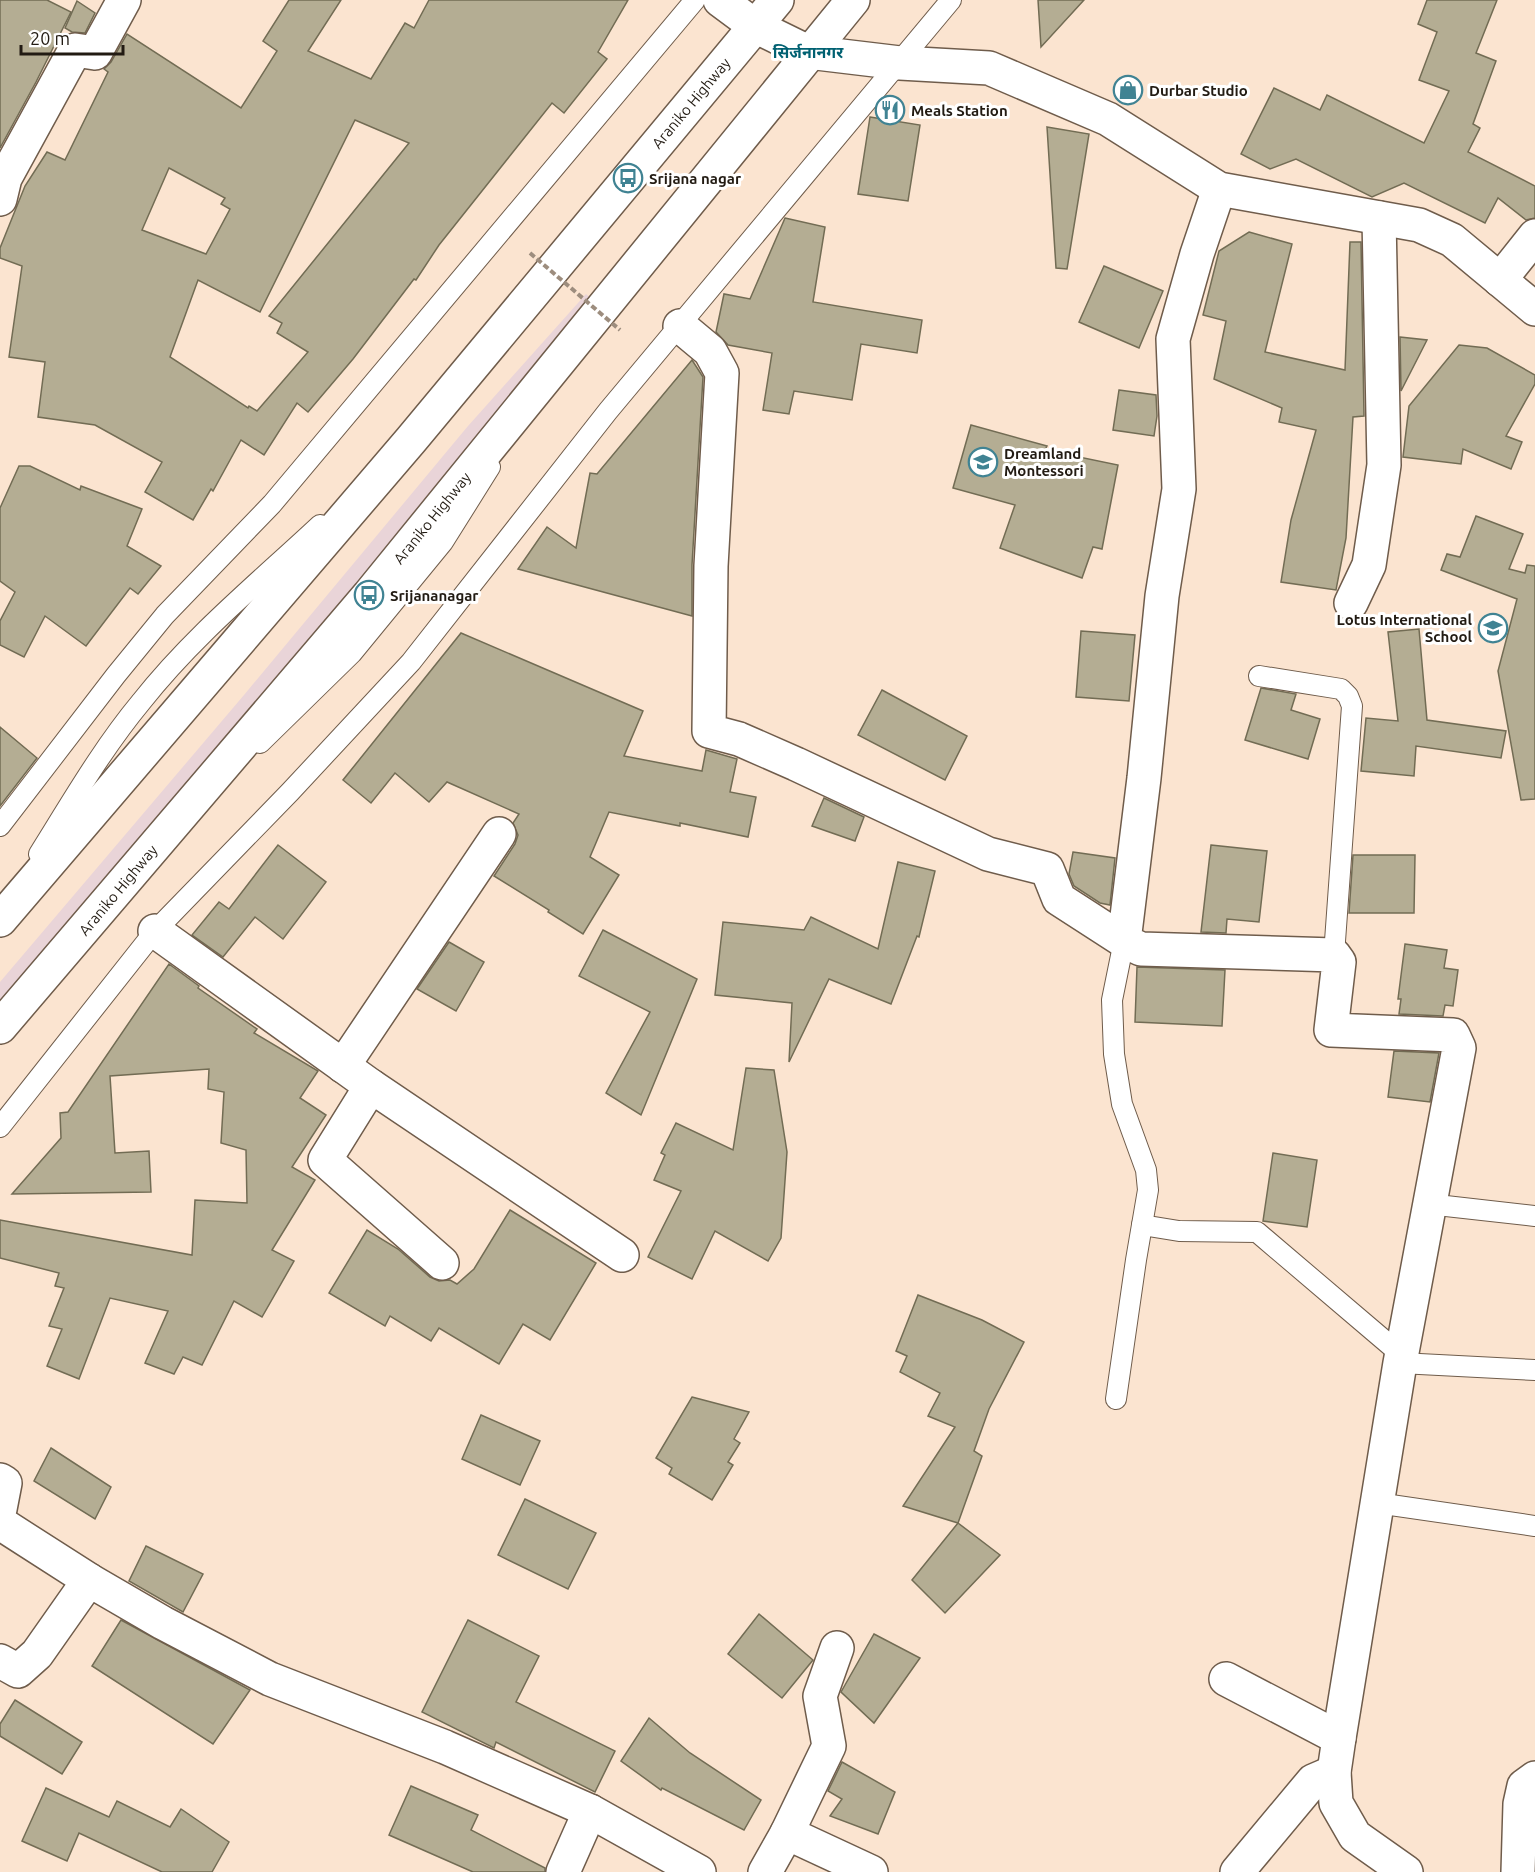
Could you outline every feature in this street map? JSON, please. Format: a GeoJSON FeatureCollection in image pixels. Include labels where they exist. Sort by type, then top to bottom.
{"type":"FeatureCollection","features":[{"type":"Feature","properties":{"kind":"main road"},"geometry":{"type":"LineString","coordinates":[[2,185],[75,50],[95,53],[124,0]]}},
{"type":"Feature","properties":{"kind":"main road"},"geometry":{"type":"LineString","coordinates":[[720,0],[755,26],[808,52],[900,63],[989,68],[1108,119],[1219,189],[1419,225],[1452,240],[1535,309]]}},
{"type":"Feature","properties":{"kind":"main road","name":"Araniko Highway"},"geometry":{"type":"LineString","coordinates":[[0,919],[411,440],[777,0]]}},
{"type":"Feature","properties":{"kind":"main road","name":"Araniko Highway"},"geometry":{"type":"LineString","coordinates":[[0,1027],[369,595],[548,377],[808,52],[853,0]]}},
{"type":"Feature","properties":{"kind":"main road"},"geometry":{"type":"LineString","coordinates":[[1124,941],[1144,778],[1162,596],[1179,489],[1173,339],[1197,254],[1219,189]]}},
{"type":"Feature","properties":{"kind":"main road"},"geometry":{"type":"LineString","coordinates":[[1351,603],[1369,565],[1384,465],[1379,218]]}},
{"type":"Feature","properties":{"kind":"main road"},"geometry":{"type":"LineString","coordinates":[[1500,280],[1535,236]]}},
{"type":"Feature","properties":{"kind":"main road"},"geometry":{"type":"LineString","coordinates":[[680,326],[710,351],[722,373],[711,566],[709,730],[739,739],[988,854],[1047,869],[1059,898],[1124,941],[1141,949],[1334,956],[1339,962],[1331,1030],[1453,1035],[1459,1048],[1401,1358],[1334,1772],[1336,1803],[1355,1836],[1406,1872]]}},
{"type":"Feature","properties":{"kind":"main road"},"geometry":{"type":"LineString","coordinates":[[343,1066],[499,834]]}},
{"type":"Feature","properties":{"kind":"main road"},"geometry":{"type":"LineString","coordinates":[[155,931],[371,1086],[622,1255]]}},
{"type":"Feature","properties":{"kind":"main road"},"geometry":{"type":"LineString","coordinates":[[371,1086],[325,1160],[442,1263]]}},
{"type":"Feature","properties":{"kind":"main road"},"geometry":{"type":"LineString","coordinates":[[0,1480],[5,1483],[0,1509]]}},
{"type":"Feature","properties":{"kind":"main road"},"geometry":{"type":"LineString","coordinates":[[0,1523],[89,1580],[163,1623],[270,1679],[445,1747],[590,1811],[699,1872]]}},
{"type":"Feature","properties":{"kind":"main road"},"geometry":{"type":"LineString","coordinates":[[0,1660],[18,1671],[38,1654],[89,1580]]}},
{"type":"Feature","properties":{"kind":"main road"},"geometry":{"type":"LineString","coordinates":[[765,1872],[787,1833],[829,1746],[820,1696],[837,1648]]}},
{"type":"Feature","properties":{"kind":"main road"},"geometry":{"type":"LineString","coordinates":[[1226,1678],[1339,1738]]}},
{"type":"Feature","properties":{"kind":"main road"},"geometry":{"type":"LineString","coordinates":[[1237,1872],[1313,1781],[1334,1772]]}},
{"type":"Feature","properties":{"kind":"main road"},"geometry":{"type":"LineString","coordinates":[[1518,1872],[1520,1804],[1524,1786],[1535,1778]]}},
{"type":"Feature","properties":{"kind":"main road"},"geometry":{"type":"LineString","coordinates":[[563,1872],[590,1811]]}},
{"type":"Feature","properties":{"kind":"main road"},"geometry":{"type":"LineString","coordinates":[[787,1833],[871,1872]]}},
{"type":"Feature","properties":{"kind":"lane"},"geometry":{"type":"LineString","coordinates":[[0,826],[165,615],[272,504],[695,0]]}},
{"type":"Feature","properties":{"kind":"lane"},"geometry":{"type":"LineString","coordinates":[[0,1127],[155,931],[290,792],[411,662],[608,411],[951,0]]}},
{"type":"Feature","properties":{"kind":"lane"},"geometry":{"type":"LineString","coordinates":[[1259,676],[1341,689],[1348,696],[1352,706],[1334,956]]}},
{"type":"Feature","properties":{"kind":"lane"},"geometry":{"type":"LineString","coordinates":[[1116,1399],[1148,1190],[1146,1170],[1122,1104],[1114,1054],[1112,1000],[1124,941]]}},
{"type":"Feature","properties":{"kind":"lane"},"geometry":{"type":"LineString","coordinates":[[1428,1204],[1535,1216]]}},
{"type":"Feature","properties":{"kind":"lane"},"geometry":{"type":"LineString","coordinates":[[1142,1226],[1179,1232],[1257,1232],[1401,1358],[1535,1370]]}},
{"type":"Feature","properties":{"kind":"lane"},"geometry":{"type":"LineString","coordinates":[[1377,1503],[1535,1526]]}},
{"type":"Feature","properties":{"kind":"path"},"geometry":{"type":"LineString","coordinates":[[530,253],[620,330]]}},
{"type":"Feature","properties":{"kind":"shaded area"},"geometry":{"type":"Polygon","coordinates":[[[586,294],[595,302],[0,1010],[0,982],[244,695],[468,426],[586,294]]]}},
{"type":"Feature","properties":{"kind":"building"},"geometry":{"type":"Polygon","coordinates":[[[0,0],[47,0],[71,12],[0,148],[0,0]]]}},
{"type":"Feature","properties":{"kind":"building"},"geometry":{"type":"Polygon","coordinates":[[[289,0],[341,0],[308,51],[371,79],[405,23],[414,28],[429,0],[628,0],[598,52],[607,59],[564,113],[552,103],[439,245],[416,280],[414,279],[353,359],[308,412],[297,403],[264,455],[241,440],[213,491],[211,489],[193,520],[145,492],[162,462],[95,425],[38,417],[45,362],[9,357],[22,266],[0,258],[0,248],[25,186],[47,152],[65,160],[108,72],[104,69],[111,62],[127,34],[241,108],[277,51],[263,41],[289,0]],[[355,120],[260,312],[198,280],[170,357],[248,408],[249,406],[257,411],[308,352],[277,333],[282,323],[269,316],[409,143],[355,120]],[[169,168],[142,230],[206,254],[230,209],[221,204],[225,198],[169,168]]]}},
{"type":"Feature","properties":{"kind":"building"},"geometry":{"type":"Polygon","coordinates":[[[1038,0],[1084,0],[1041,47],[1038,0]]]}},
{"type":"Feature","properties":{"kind":"building"},"geometry":{"type":"Polygon","coordinates":[[[1427,0],[1497,0],[1476,53],[1496,61],[1473,124],[1480,128],[1468,152],[1535,186],[1535,218],[1526,220],[1498,198],[1485,223],[1404,183],[1372,197],[1296,159],[1270,169],[1241,154],[1274,88],[1320,110],[1327,95],[1424,143],[1449,91],[1419,80],[1437,32],[1418,24],[1427,0]]]}},
{"type":"Feature","properties":{"kind":"building"},"geometry":{"type":"Polygon","coordinates":[[[77,1],[95,13],[85,33],[72,32],[65,28],[77,1]]]}},
{"type":"Feature","properties":{"kind":"building"},"geometry":{"type":"Polygon","coordinates":[[[870,117],[920,125],[908,201],[858,194],[870,117]]]}},
{"type":"Feature","properties":{"kind":"building"},"geometry":{"type":"Polygon","coordinates":[[[1047,127],[1089,134],[1067,269],[1056,268],[1047,127]]]}},
{"type":"Feature","properties":{"kind":"building"},"geometry":{"type":"Polygon","coordinates":[[[785,218],[825,227],[813,302],[922,320],[917,353],[861,344],[852,400],[794,391],[789,414],[763,410],[772,353],[728,345],[716,332],[724,294],[750,299],[785,218]]]}},
{"type":"Feature","properties":{"kind":"building"},"geometry":{"type":"Polygon","coordinates":[[[1249,232],[1292,244],[1265,352],[1345,370],[1350,242],[1361,242],[1364,416],[1353,417],[1346,538],[1336,590],[1281,582],[1291,520],[1316,430],[1279,422],[1282,408],[1214,379],[1226,321],[1203,315],[1219,251],[1249,232]]]}},
{"type":"Feature","properties":{"kind":"building"},"geometry":{"type":"Polygon","coordinates":[[[1104,266],[1163,291],[1139,348],[1079,322],[1104,266]]]}},
{"type":"Feature","properties":{"kind":"building"},"geometry":{"type":"Polygon","coordinates":[[[1400,337],[1427,340],[1401,391],[1400,337]]]}},
{"type":"Feature","properties":{"kind":"building"},"geometry":{"type":"Polygon","coordinates":[[[1459,345],[1487,348],[1535,375],[1535,384],[1506,436],[1522,442],[1511,469],[1463,449],[1461,464],[1403,457],[1409,406],[1459,345]]]}},
{"type":"Feature","properties":{"kind":"building"},"geometry":{"type":"Polygon","coordinates":[[[692,360],[703,377],[692,565],[692,616],[518,569],[547,527],[576,548],[590,473],[597,474],[692,360]]]}},
{"type":"Feature","properties":{"kind":"building"},"geometry":{"type":"Polygon","coordinates":[[[1119,390],[1156,395],[1157,416],[1154,436],[1113,430],[1119,390]]]}},
{"type":"Feature","properties":{"kind":"building"},"geometry":{"type":"Polygon","coordinates":[[[971,425],[1047,446],[1045,450],[1118,465],[1102,549],[1093,547],[1082,578],[1000,548],[1015,505],[953,488],[971,425]]]}},
{"type":"Feature","properties":{"kind":"building"},"geometry":{"type":"Polygon","coordinates":[[[19,466],[30,466],[80,490],[81,486],[142,509],[127,546],[161,566],[138,594],[130,588],[86,646],[45,616],[24,657],[0,645],[0,621],[15,592],[0,581],[0,508],[19,466]]]}},
{"type":"Feature","properties":{"kind":"building"},"geometry":{"type":"Polygon","coordinates":[[[1476,516],[1523,534],[1509,569],[1525,573],[1527,565],[1535,566],[1535,799],[1521,800],[1498,671],[1517,599],[1441,570],[1447,554],[1460,557],[1476,516]]]}},
{"type":"Feature","properties":{"kind":"building"},"geometry":{"type":"Polygon","coordinates":[[[1419,629],[1427,720],[1506,731],[1501,758],[1416,746],[1414,776],[1361,771],[1366,718],[1398,721],[1388,632],[1419,629]]]}},
{"type":"Feature","properties":{"kind":"building"},"geometry":{"type":"Polygon","coordinates":[[[1081,631],[1135,635],[1129,701],[1076,697],[1081,631]]]}},
{"type":"Feature","properties":{"kind":"building"},"geometry":{"type":"Polygon","coordinates":[[[461,633],[643,711],[624,756],[702,771],[706,750],[737,759],[730,792],[756,797],[748,837],[609,812],[590,857],[619,875],[583,934],[494,876],[515,844],[518,835],[513,823],[519,814],[447,782],[429,802],[395,773],[371,803],[343,780],[461,633]]]}},
{"type":"Feature","properties":{"kind":"building"},"geometry":{"type":"Polygon","coordinates":[[[1261,688],[1296,694],[1291,710],[1320,719],[1308,759],[1245,740],[1261,688]]]}},
{"type":"Feature","properties":{"kind":"building"},"geometry":{"type":"Polygon","coordinates":[[[882,690],[967,736],[945,780],[858,735],[882,690]]]}},
{"type":"Feature","properties":{"kind":"building"},"geometry":{"type":"Polygon","coordinates":[[[0,727],[37,758],[0,806],[0,727]]]}},
{"type":"Feature","properties":{"kind":"building"},"geometry":{"type":"Polygon","coordinates":[[[824,798],[864,817],[855,841],[812,826],[824,798]]]}},
{"type":"Feature","properties":{"kind":"building"},"geometry":{"type":"Polygon","coordinates":[[[278,845],[326,882],[283,939],[255,917],[223,957],[192,935],[219,902],[229,909],[278,845]]]}},
{"type":"Feature","properties":{"kind":"building"},"geometry":{"type":"Polygon","coordinates":[[[1211,845],[1267,851],[1259,922],[1227,919],[1226,933],[1201,932],[1211,845]]]}},
{"type":"Feature","properties":{"kind":"building"},"geometry":{"type":"Polygon","coordinates":[[[1073,852],[1115,858],[1110,905],[1100,903],[1074,886],[1069,874],[1073,852]]]}},
{"type":"Feature","properties":{"kind":"building"},"geometry":{"type":"Polygon","coordinates":[[[1353,855],[1415,855],[1414,913],[1349,913],[1353,855]]]}},
{"type":"Feature","properties":{"kind":"building"},"geometry":{"type":"Polygon","coordinates":[[[898,862],[935,871],[919,937],[917,936],[891,1004],[829,979],[789,1062],[792,1003],[715,995],[723,922],[804,930],[811,917],[878,949],[898,862]]]}},
{"type":"Feature","properties":{"kind":"building"},"geometry":{"type":"Polygon","coordinates":[[[603,930],[697,979],[641,1115],[606,1093],[650,1012],[579,976],[603,930]]]}},
{"type":"Feature","properties":{"kind":"building"},"geometry":{"type":"Polygon","coordinates":[[[449,942],[484,962],[456,1011],[417,989],[449,942]]]}},
{"type":"Feature","properties":{"kind":"building"},"geometry":{"type":"Polygon","coordinates":[[[1405,944],[1447,950],[1444,968],[1458,970],[1453,1006],[1445,1005],[1443,1016],[1399,1014],[1401,999],[1398,999],[1405,944]]]}},
{"type":"Feature","properties":{"kind":"building"},"geometry":{"type":"Polygon","coordinates":[[[169,964],[199,986],[198,988],[257,1029],[254,1033],[318,1071],[300,1098],[326,1115],[292,1167],[315,1180],[272,1250],[294,1261],[262,1317],[234,1301],[202,1365],[183,1357],[174,1374],[145,1363],[168,1311],[110,1298],[79,1379],[47,1366],[62,1329],[49,1326],[64,1288],[55,1286],[59,1273],[0,1258],[0,1220],[192,1255],[195,1200],[247,1203],[246,1150],[221,1143],[224,1092],[208,1089],[209,1069],[110,1076],[115,1153],[149,1151],[151,1192],[12,1194],[61,1138],[60,1113],[68,1112],[169,964]]]}},
{"type":"Feature","properties":{"kind":"building"},"geometry":{"type":"Polygon","coordinates":[[[1137,967],[1225,970],[1222,1026],[1135,1022],[1137,967]]]}},
{"type":"Feature","properties":{"kind":"building"},"geometry":{"type":"Polygon","coordinates":[[[1394,1051],[1439,1053],[1430,1102],[1388,1097],[1394,1051]]]}},
{"type":"Feature","properties":{"kind":"building"},"geometry":{"type":"Polygon","coordinates":[[[746,1068],[774,1070],[787,1152],[781,1238],[768,1261],[715,1231],[692,1279],[648,1257],[681,1191],[654,1180],[665,1155],[661,1153],[676,1123],[733,1150],[746,1068]]]}},
{"type":"Feature","properties":{"kind":"building"},"geometry":{"type":"Polygon","coordinates":[[[1273,1153],[1317,1160],[1307,1227],[1263,1221],[1273,1153]]]}},
{"type":"Feature","properties":{"kind":"building"},"geometry":{"type":"Polygon","coordinates":[[[510,1210],[596,1263],[550,1340],[523,1324],[499,1364],[439,1328],[431,1341],[390,1316],[385,1326],[329,1293],[367,1230],[398,1249],[430,1277],[439,1281],[450,1280],[457,1284],[474,1269],[510,1210]]]}},
{"type":"Feature","properties":{"kind":"building"},"geometry":{"type":"Polygon","coordinates":[[[918,1295],[982,1320],[1024,1342],[989,1409],[974,1451],[982,1456],[958,1523],[903,1506],[955,1427],[928,1416],[940,1393],[900,1372],[907,1356],[896,1351],[918,1295]]]}},
{"type":"Feature","properties":{"kind":"building"},"geometry":{"type":"Polygon","coordinates":[[[692,1397],[749,1412],[734,1439],[740,1443],[728,1462],[733,1465],[712,1500],[669,1474],[672,1468],[656,1458],[692,1397]]]}},
{"type":"Feature","properties":{"kind":"building"},"geometry":{"type":"Polygon","coordinates":[[[481,1415],[540,1441],[520,1485],[462,1459],[481,1415]]]}},
{"type":"Feature","properties":{"kind":"building"},"geometry":{"type":"Polygon","coordinates":[[[51,1448],[111,1487],[95,1519],[34,1481],[51,1448]]]}},
{"type":"Feature","properties":{"kind":"building"},"geometry":{"type":"Polygon","coordinates":[[[525,1499],[596,1533],[568,1589],[498,1555],[525,1499]]]}},
{"type":"Feature","properties":{"kind":"building"},"geometry":{"type":"Polygon","coordinates":[[[958,1523],[1000,1555],[945,1613],[912,1580],[958,1523]]]}},
{"type":"Feature","properties":{"kind":"building"},"geometry":{"type":"Polygon","coordinates":[[[146,1546],[203,1574],[183,1612],[129,1581],[146,1546]]]}},
{"type":"Feature","properties":{"kind":"building"},"geometry":{"type":"Polygon","coordinates":[[[759,1614],[813,1660],[782,1698],[728,1654],[759,1614]]]}},
{"type":"Feature","properties":{"kind":"building"},"geometry":{"type":"Polygon","coordinates":[[[121,1620],[250,1690],[213,1744],[92,1666],[121,1620]]]}},
{"type":"Feature","properties":{"kind":"building"},"geometry":{"type":"Polygon","coordinates":[[[468,1620],[539,1656],[516,1702],[615,1751],[595,1792],[496,1742],[494,1748],[422,1712],[468,1620]]]}},
{"type":"Feature","properties":{"kind":"building"},"geometry":{"type":"Polygon","coordinates":[[[874,1634],[920,1658],[874,1723],[841,1692],[874,1634]]]}},
{"type":"Feature","properties":{"kind":"building"},"geometry":{"type":"Polygon","coordinates":[[[15,1700],[82,1742],[62,1774],[0,1736],[0,1724],[15,1700]]]}},
{"type":"Feature","properties":{"kind":"building"},"geometry":{"type":"Polygon","coordinates":[[[649,1718],[690,1753],[761,1800],[744,1830],[662,1788],[661,1790],[621,1761],[649,1718]]]}},
{"type":"Feature","properties":{"kind":"building"},"geometry":{"type":"Polygon","coordinates":[[[842,1762],[895,1792],[878,1834],[830,1816],[842,1799],[828,1791],[842,1762]]]}},
{"type":"Feature","properties":{"kind":"building"},"geometry":{"type":"Polygon","coordinates":[[[411,1786],[478,1815],[471,1830],[545,1868],[545,1872],[473,1872],[389,1835],[411,1786]]]}},
{"type":"Feature","properties":{"kind":"building"},"geometry":{"type":"Polygon","coordinates":[[[46,1788],[109,1817],[117,1801],[170,1827],[181,1809],[229,1842],[212,1872],[162,1872],[79,1833],[67,1861],[22,1841],[46,1788]]]}},
{"type":"Feature","properties":{"kind":"place","name":"Durbar Studio"},"geometry":{"type":"Point","coordinates":[1128,90]}},
{"type":"Feature","properties":{"kind":"place","name":"Meals Station"},"geometry":{"type":"Point","coordinates":[890,110]}},
{"type":"Feature","properties":{"kind":"place","name":"Srijana nagar"},"geometry":{"type":"Point","coordinates":[628,178]}},
{"type":"Feature","properties":{"kind":"place","name":"Dreamland Montessori"},"geometry":{"type":"Point","coordinates":[983,462]}},
{"type":"Feature","properties":{"kind":"place","name":"Srijananagar"},"geometry":{"type":"Point","coordinates":[369,595]}},
{"type":"Feature","properties":{"kind":"place","name":"Lotus International School"},"geometry":{"type":"Point","coordinates":[1493,628]}},
{"type":"Feature","properties":{"kind":"district","name":"सिर्जनानगर"},"geometry":{"type":"Point","coordinates":[808,52]}}]}
